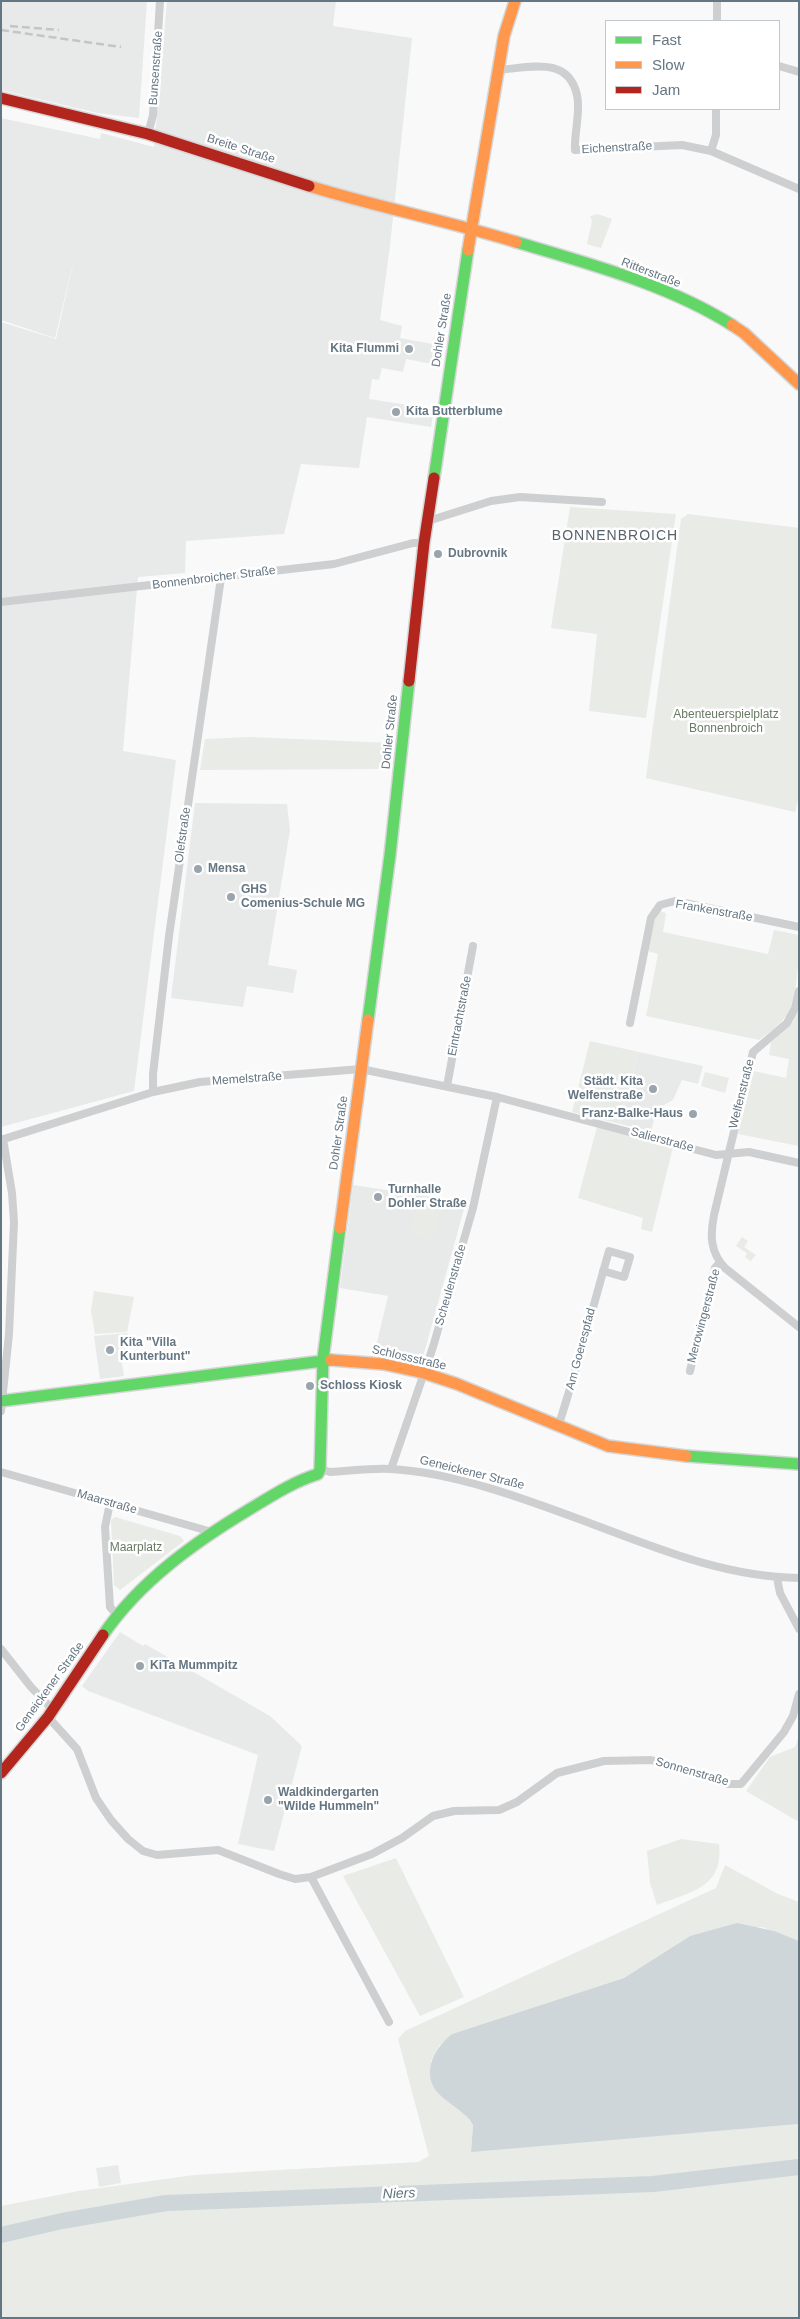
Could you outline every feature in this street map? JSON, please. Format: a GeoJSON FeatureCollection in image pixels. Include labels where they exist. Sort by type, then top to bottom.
{"type":"FeatureCollection","features":[{"type":"Feature","properties":{"kind":"main road","name":"Dohler Straße"},"geometry":{"type":"LineString","coordinates":[[320,1469],[323,1359],[391,845],[424,543],[498,70],[504,36],[515,1]]}},
{"type":"Feature","properties":{"kind":"main road","name":"Breite Straße"},"geometry":{"type":"LineString","coordinates":[[1,98],[148,134],[342,196],[472,228]]}},
{"type":"Feature","properties":{"kind":"main road","name":"Ritterstraße"},"geometry":{"type":"LineString","coordinates":[[472,228],[588,264],[669,293],[714,314],[744,333],[799,384]]}},
{"type":"Feature","properties":{"kind":"main road","name":"Schlossstraße"},"geometry":{"type":"LineString","coordinates":[[2,1404],[323,1359],[383,1364],[424,1373],[457,1384],[608,1446],[799,1464]]}},
{"type":"Feature","properties":{"kind":"main road","name":"Geneickener Straße"},"geometry":{"type":"LineString","coordinates":[[1,1773],[51,1713],[117,1615],[142,1588],[212,1532],[295,1481],[318,1474],[320,1469]]}},
{"type":"Feature","properties":{"kind":"street","name":"Bunsenstraße"},"geometry":{"type":"LineString","coordinates":[[148,134],[153,115],[160,1]]}},
{"type":"Feature","properties":{"kind":"street"},"geometry":{"type":"LineString","coordinates":[[717,1],[717,20]]}},
{"type":"Feature","properties":{"kind":"street","name":"Eichenstraße"},"geometry":{"type":"LineString","coordinates":[[498,70],[534,66],[558,68],[566,73],[577,95],[575,150],[682,145],[711,151],[799,189]]}},
{"type":"Feature","properties":{"kind":"street"},"geometry":{"type":"LineString","coordinates":[[780,66],[799,72]]}},
{"type":"Feature","properties":{"kind":"street"},"geometry":{"type":"LineString","coordinates":[[711,151],[716,135],[716,110]]}},
{"type":"Feature","properties":{"kind":"street"},"geometry":{"type":"LineString","coordinates":[[428,521],[491,501],[520,497],[602,502]]}},
{"type":"Feature","properties":{"kind":"street","name":"Bonnenbroicher Straße"},"geometry":{"type":"LineString","coordinates":[[1,602],[334,564],[413,543],[424,543]]}},
{"type":"Feature","properties":{"kind":"street","name":"Olefstraße"},"geometry":{"type":"LineString","coordinates":[[153,1092],[153,1074],[169,936],[221,578]]}},
{"type":"Feature","properties":{"kind":"street","name":"Frankenstraße"},"geometry":{"type":"LineString","coordinates":[[630,1023],[651,918],[660,905],[675,902],[799,927]]}},
{"type":"Feature","properties":{"kind":"street","name":"Eintrachtstraße"},"geometry":{"type":"LineString","coordinates":[[447,1086],[473,946]]}},
{"type":"Feature","properties":{"kind":"street","name":"Welfenstraße"},"geometry":{"type":"LineString","coordinates":[[728,1155],[753,1052],[787,1023],[795,1008],[799,991]]}},
{"type":"Feature","properties":{"kind":"street","name":"Memelstraße"},"geometry":{"type":"LineString","coordinates":[[2,1140],[153,1092],[200,1082],[362,1069],[497,1097]]}},
{"type":"Feature","properties":{"kind":"street","name":"Salierstraße"},"geometry":{"type":"LineString","coordinates":[[497,1097],[716,1155],[749,1152],[799,1163]]}},
{"type":"Feature","properties":{"kind":"street","name":"Scheulenstraße"},"geometry":{"type":"LineString","coordinates":[[391,1469],[424,1373],[473,1208],[497,1097]]}},
{"type":"Feature","properties":{"kind":"street"},"geometry":{"type":"LineString","coordinates":[[2,1140],[12,1193],[14,1222],[2,1404]]}},
{"type":"Feature","properties":{"kind":"street","name":"Merowingerstraße"},"geometry":{"type":"LineString","coordinates":[[728,1155],[712,1226],[712,1242],[720,1262],[799,1326]]}},
{"type":"Feature","properties":{"kind":"street","name":"Merowingerstraße"},"geometry":{"type":"LineString","coordinates":[[690,1371],[715,1268],[720,1262]]}},
{"type":"Feature","properties":{"kind":"street","name":"Am Goerespfad"},"geometry":{"type":"LineString","coordinates":[[558,1427],[575,1377],[578,1355],[603,1271]]}},
{"type":"Feature","properties":{"kind":"street","name":"Geneickener Straße"},"geometry":{"type":"LineString","coordinates":[[320,1469],[330,1472],[391,1469],[433,1475],[480,1486],[527,1501],[703,1564],[777,1578],[799,1578]]}},
{"type":"Feature","properties":{"kind":"street","name":"Maarstraße"},"geometry":{"type":"LineString","coordinates":[[1,1472],[212,1532]]}},
{"type":"Feature","properties":{"kind":"street"},"geometry":{"type":"LineString","coordinates":[[110,1503],[105,1526],[110,1607],[117,1615]]}},
{"type":"Feature","properties":{"kind":"street"},"geometry":{"type":"LineString","coordinates":[[777,1578],[780,1593],[799,1629]]}},
{"type":"Feature","properties":{"kind":"street","name":"Sonnenstraße"},"geometry":{"type":"LineString","coordinates":[[1,1649],[77,1749],[96,1798],[111,1820],[128,1839],[143,1851],[157,1855],[218,1850],[295,1879],[311,1877],[372,1854],[402,1838],[433,1816],[454,1811],[499,1810],[517,1802],[557,1773],[604,1761],[651,1760],[728,1784],[741,1784],[784,1732],[793,1716],[799,1694]]}},
{"type":"Feature","properties":{"kind":"street"},"geometry":{"type":"LineString","coordinates":[[311,1877],[389,2022]]}},
{"type":"Feature","properties":{"kind":"shaded area"},"geometry":{"type":"Polygon","coordinates":[[[1,1],[147,1],[139,118],[97,113],[1,90],[1,1]]]}},
{"type":"Feature","properties":{"kind":"shaded area"},"geometry":{"type":"Polygon","coordinates":[[[167,1],[336,1],[333,26],[412,38],[390,246],[380,320],[402,326],[400,338],[444,346],[441,366],[406,359],[403,372],[382,368],[379,380],[372,379],[369,399],[434,409],[431,427],[367,417],[359,468],[301,464],[284,534],[186,541],[185,573],[138,577],[123,751],[176,760],[134,1091],[1,1127],[1,322],[56,339],[76,251],[55,338],[1,320],[1,118],[100,139],[101,133],[154,147],[167,1]]]}},
{"type":"Feature","properties":{"kind":"shaded area","name":"GHS Comenius-Schule MG"},"geometry":{"type":"Polygon","coordinates":[[[195,803],[287,804],[290,830],[268,965],[297,970],[293,993],[247,986],[243,1007],[171,998],[195,803]]]}},
{"type":"Feature","properties":{"kind":"shaded area","name":"Städt. Kita Welfenstraße"},"geometry":{"type":"Polygon","coordinates":[[[639,1052],[703,1066],[698,1084],[682,1080],[673,1100],[657,1109],[651,1131],[620,1124],[639,1052]]]}},
{"type":"Feature","properties":{"kind":"shaded area"},"geometry":{"type":"Polygon","coordinates":[[[353,1185],[466,1202],[421,1364],[374,1355],[388,1296],[340,1288],[353,1185]]]}},
{"type":"Feature","properties":{"kind":"shaded area","name":"Kita \"Villa Kunterbunt\""},"geometry":{"type":"Polygon","coordinates":[[[128,1333],[122,1364],[124,1376],[100,1379],[94,1336],[128,1333]]]}},
{"type":"Feature","properties":{"kind":"shaded area"},"geometry":{"type":"Polygon","coordinates":[[[120,1632],[143,1646],[145,1644],[270,1716],[302,1746],[274,1851],[238,1844],[258,1755],[88,1691],[82,1686],[120,1632]]]}},
{"type":"Feature","properties":{"kind":"shaded area"},"geometry":{"type":"Polygon","coordinates":[[[737,1923],[774,1931],[799,1941],[799,2124],[471,2152],[473,2125],[466,2116],[439,2094],[430,2078],[430,2070],[435,2054],[445,2040],[452,2034],[624,1978],[690,1936],[737,1923]]]}},
{"type":"Feature","properties":{"kind":"shaded area"},"geometry":{"type":"Polygon","coordinates":[[[118,2165],[121,2183],[99,2187],[96,2168],[118,2165]]]}},
{"type":"Feature","properties":{"kind":"green space"},"geometry":{"type":"Polygon","coordinates":[[[598,214],[612,219],[601,248],[587,244],[592,221],[590,216],[598,214]]]}},
{"type":"Feature","properties":{"kind":"green space"},"geometry":{"type":"Polygon","coordinates":[[[570,507],[676,514],[646,718],[589,711],[597,634],[551,628],[570,507]]]}},
{"type":"Feature","properties":{"kind":"green space","name":"Abenteuerspielplatz Bonnenbroich"},"geometry":{"type":"Polygon","coordinates":[[[688,514],[799,528],[799,797],[795,812],[646,778],[681,519],[688,514]]]}},
{"type":"Feature","properties":{"kind":"green space"},"geometry":{"type":"Polygon","coordinates":[[[250,737],[392,743],[390,765],[384,765],[384,769],[200,770],[205,739],[250,737]]]}},
{"type":"Feature","properties":{"kind":"green space"},"geometry":{"type":"Polygon","coordinates":[[[660,911],[666,913],[663,932],[768,954],[774,930],[799,935],[798,965],[793,999],[783,1020],[759,1040],[646,1016],[658,954],[648,951],[654,922],[660,911]]]}},
{"type":"Feature","properties":{"kind":"green space"},"geometry":{"type":"Polygon","coordinates":[[[799,1006],[799,1146],[738,1134],[754,1071],[786,1078],[789,1059],[769,1055],[771,1042],[793,1022],[799,1006]]]}},
{"type":"Feature","properties":{"kind":"green space"},"geometry":{"type":"Polygon","coordinates":[[[590,1041],[639,1052],[620,1124],[572,1112],[590,1041]]]}},
{"type":"Feature","properties":{"kind":"green space"},"geometry":{"type":"Polygon","coordinates":[[[705,1072],[729,1078],[725,1093],[701,1086],[705,1072]]]}},
{"type":"Feature","properties":{"kind":"green space"},"geometry":{"type":"Polygon","coordinates":[[[597,1127],[673,1147],[652,1232],[641,1229],[643,1218],[578,1198],[597,1127]]]}},
{"type":"Feature","properties":{"kind":"green space"},"geometry":{"type":"Polygon","coordinates":[[[419,1198],[442,1205],[432,1241],[410,1234],[419,1198]]]}},
{"type":"Feature","properties":{"kind":"green space"},"geometry":{"type":"Polygon","coordinates":[[[742,1237],[748,1241],[744,1247],[756,1255],[751,1261],[745,1257],[747,1253],[736,1246],[742,1237]]]}},
{"type":"Feature","properties":{"kind":"green space"},"geometry":{"type":"Polygon","coordinates":[[[94,1291],[134,1297],[127,1332],[95,1334],[91,1311],[94,1291]]]}},
{"type":"Feature","properties":{"kind":"green space","name":"Maarplatz"},"geometry":{"type":"Polygon","coordinates":[[[115,1517],[180,1536],[184,1541],[120,1590],[114,1585],[111,1520],[115,1517]]]}},
{"type":"Feature","properties":{"kind":"green space"},"geometry":{"type":"Polygon","coordinates":[[[799,1736],[799,1822],[746,1791],[770,1757],[795,1747],[799,1736]]]}},
{"type":"Feature","properties":{"kind":"green space"},"geometry":{"type":"Polygon","coordinates":[[[681,1839],[719,1844],[719,1859],[716,1870],[710,1879],[692,1892],[657,1905],[650,1883],[647,1851],[681,1839]]]}},
{"type":"Feature","properties":{"kind":"green space"},"geometry":{"type":"Polygon","coordinates":[[[396,1858],[464,1997],[420,2016],[343,1876],[396,1858]]]}},
{"type":"Feature","properties":{"kind":"green space"},"geometry":{"type":"Polygon","coordinates":[[[725,1865],[778,1894],[799,1902],[799,1941],[762,1927],[690,1936],[624,1978],[452,2034],[439,2046],[431,2061],[439,2093],[463,2112],[473,2125],[471,2151],[799,2124],[799,2318],[1,2318],[1,2206],[79,2191],[194,2175],[418,2162],[429,2156],[398,2039],[405,2031],[716,1888],[725,1865]]]}},
{"type":"Feature","properties":{"kind":"waterway","name":"Niers"},"geometry":{"type":"LineString","coordinates":[[1,2235],[62,2221],[166,2203],[653,2184],[799,2167]]}},
{"type":"Feature","properties":{"kind":"railway"},"geometry":{"type":"LineString","coordinates":[[10,26],[59,30]]}},
{"type":"Feature","properties":{"kind":"railway"},"geometry":{"type":"LineString","coordinates":[[1,30],[121,47]]}},
{"type":"Feature","properties":{"kind":"traffic: fast"},"geometry":{"type":"LineString","coordinates":[[516,242],[627,276],[681,298],[732,325]]}},
{"type":"Feature","properties":{"kind":"traffic: fast"},"geometry":{"type":"LineString","coordinates":[[434,478],[468,250]]}},
{"type":"Feature","properties":{"kind":"traffic: fast"},"geometry":{"type":"LineString","coordinates":[[368,1020],[390,855],[409,681]]}},
{"type":"Feature","properties":{"kind":"traffic: fast"},"geometry":{"type":"LineString","coordinates":[[103,1635],[134,1597],[151,1580],[189,1549],[275,1494],[318,1474],[320,1469],[323,1359],[340,1228]]}},
{"type":"Feature","properties":{"kind":"traffic: fast"},"geometry":{"type":"LineString","coordinates":[[1,1401],[331,1360]]}},
{"type":"Feature","properties":{"kind":"traffic: fast"},"geometry":{"type":"LineString","coordinates":[[686,1456],[799,1464]]}},
{"type":"Feature","properties":{"kind":"traffic: slow"},"geometry":{"type":"LineString","coordinates":[[468,250],[504,36],[515,1]]}},
{"type":"Feature","properties":{"kind":"traffic: slow"},"geometry":{"type":"LineString","coordinates":[[309,186],[516,242]]}},
{"type":"Feature","properties":{"kind":"traffic: slow"},"geometry":{"type":"LineString","coordinates":[[732,325],[744,333],[799,384]]}},
{"type":"Feature","properties":{"kind":"traffic: slow"},"geometry":{"type":"LineString","coordinates":[[340,1228],[368,1020]]}},
{"type":"Feature","properties":{"kind":"traffic: slow"},"geometry":{"type":"LineString","coordinates":[[331,1360],[383,1364],[424,1373],[457,1384],[608,1446],[686,1456]]}},
{"type":"Feature","properties":{"kind":"traffic: jam"},"geometry":{"type":"LineString","coordinates":[[1,98],[148,134],[309,186]]}},
{"type":"Feature","properties":{"kind":"traffic: jam"},"geometry":{"type":"LineString","coordinates":[[409,681],[424,543],[434,478]]}},
{"type":"Feature","properties":{"kind":"traffic: jam"},"geometry":{"type":"LineString","coordinates":[[1,1773],[48,1717],[103,1635]]}},
{"type":"Feature","properties":{"kind":"place","name":"Kita Flummi"},"geometry":{"type":"Point","coordinates":[409,349]}},
{"type":"Feature","properties":{"kind":"place","name":"Kita Butterblume"},"geometry":{"type":"Point","coordinates":[396,412]}},
{"type":"Feature","properties":{"kind":"place","name":"Dubrovnik"},"geometry":{"type":"Point","coordinates":[438,554]}},
{"type":"Feature","properties":{"kind":"place","name":"Mensa"},"geometry":{"type":"Point","coordinates":[198,869]}},
{"type":"Feature","properties":{"kind":"place","name":"GHS Comenius-Schule MG"},"geometry":{"type":"Point","coordinates":[231,897]}},
{"type":"Feature","properties":{"kind":"place","name":"Städt. Kita Welfenstraße"},"geometry":{"type":"Point","coordinates":[653,1089]}},
{"type":"Feature","properties":{"kind":"place","name":"Franz-Balke-Haus"},"geometry":{"type":"Point","coordinates":[693,1114]}},
{"type":"Feature","properties":{"kind":"place","name":"Turnhalle Dohler Straße"},"geometry":{"type":"Point","coordinates":[378,1197]}},
{"type":"Feature","properties":{"kind":"place","name":"Kita \"Villa Kunterbunt\""},"geometry":{"type":"Point","coordinates":[110,1350]}},
{"type":"Feature","properties":{"kind":"place","name":"Schloss Kiosk"},"geometry":{"type":"Point","coordinates":[310,1386]}},
{"type":"Feature","properties":{"kind":"place","name":"KiTa Mummpitz"},"geometry":{"type":"Point","coordinates":[140,1666]}},
{"type":"Feature","properties":{"kind":"place","name":"Waldkindergarten \"Wilde Hummeln\""},"geometry":{"type":"Point","coordinates":[268,1800]}},
{"type":"Feature","properties":{"kind":"district","name":"BONNENBROICH"},"geometry":{"type":"Point","coordinates":[615,536]}}]}
